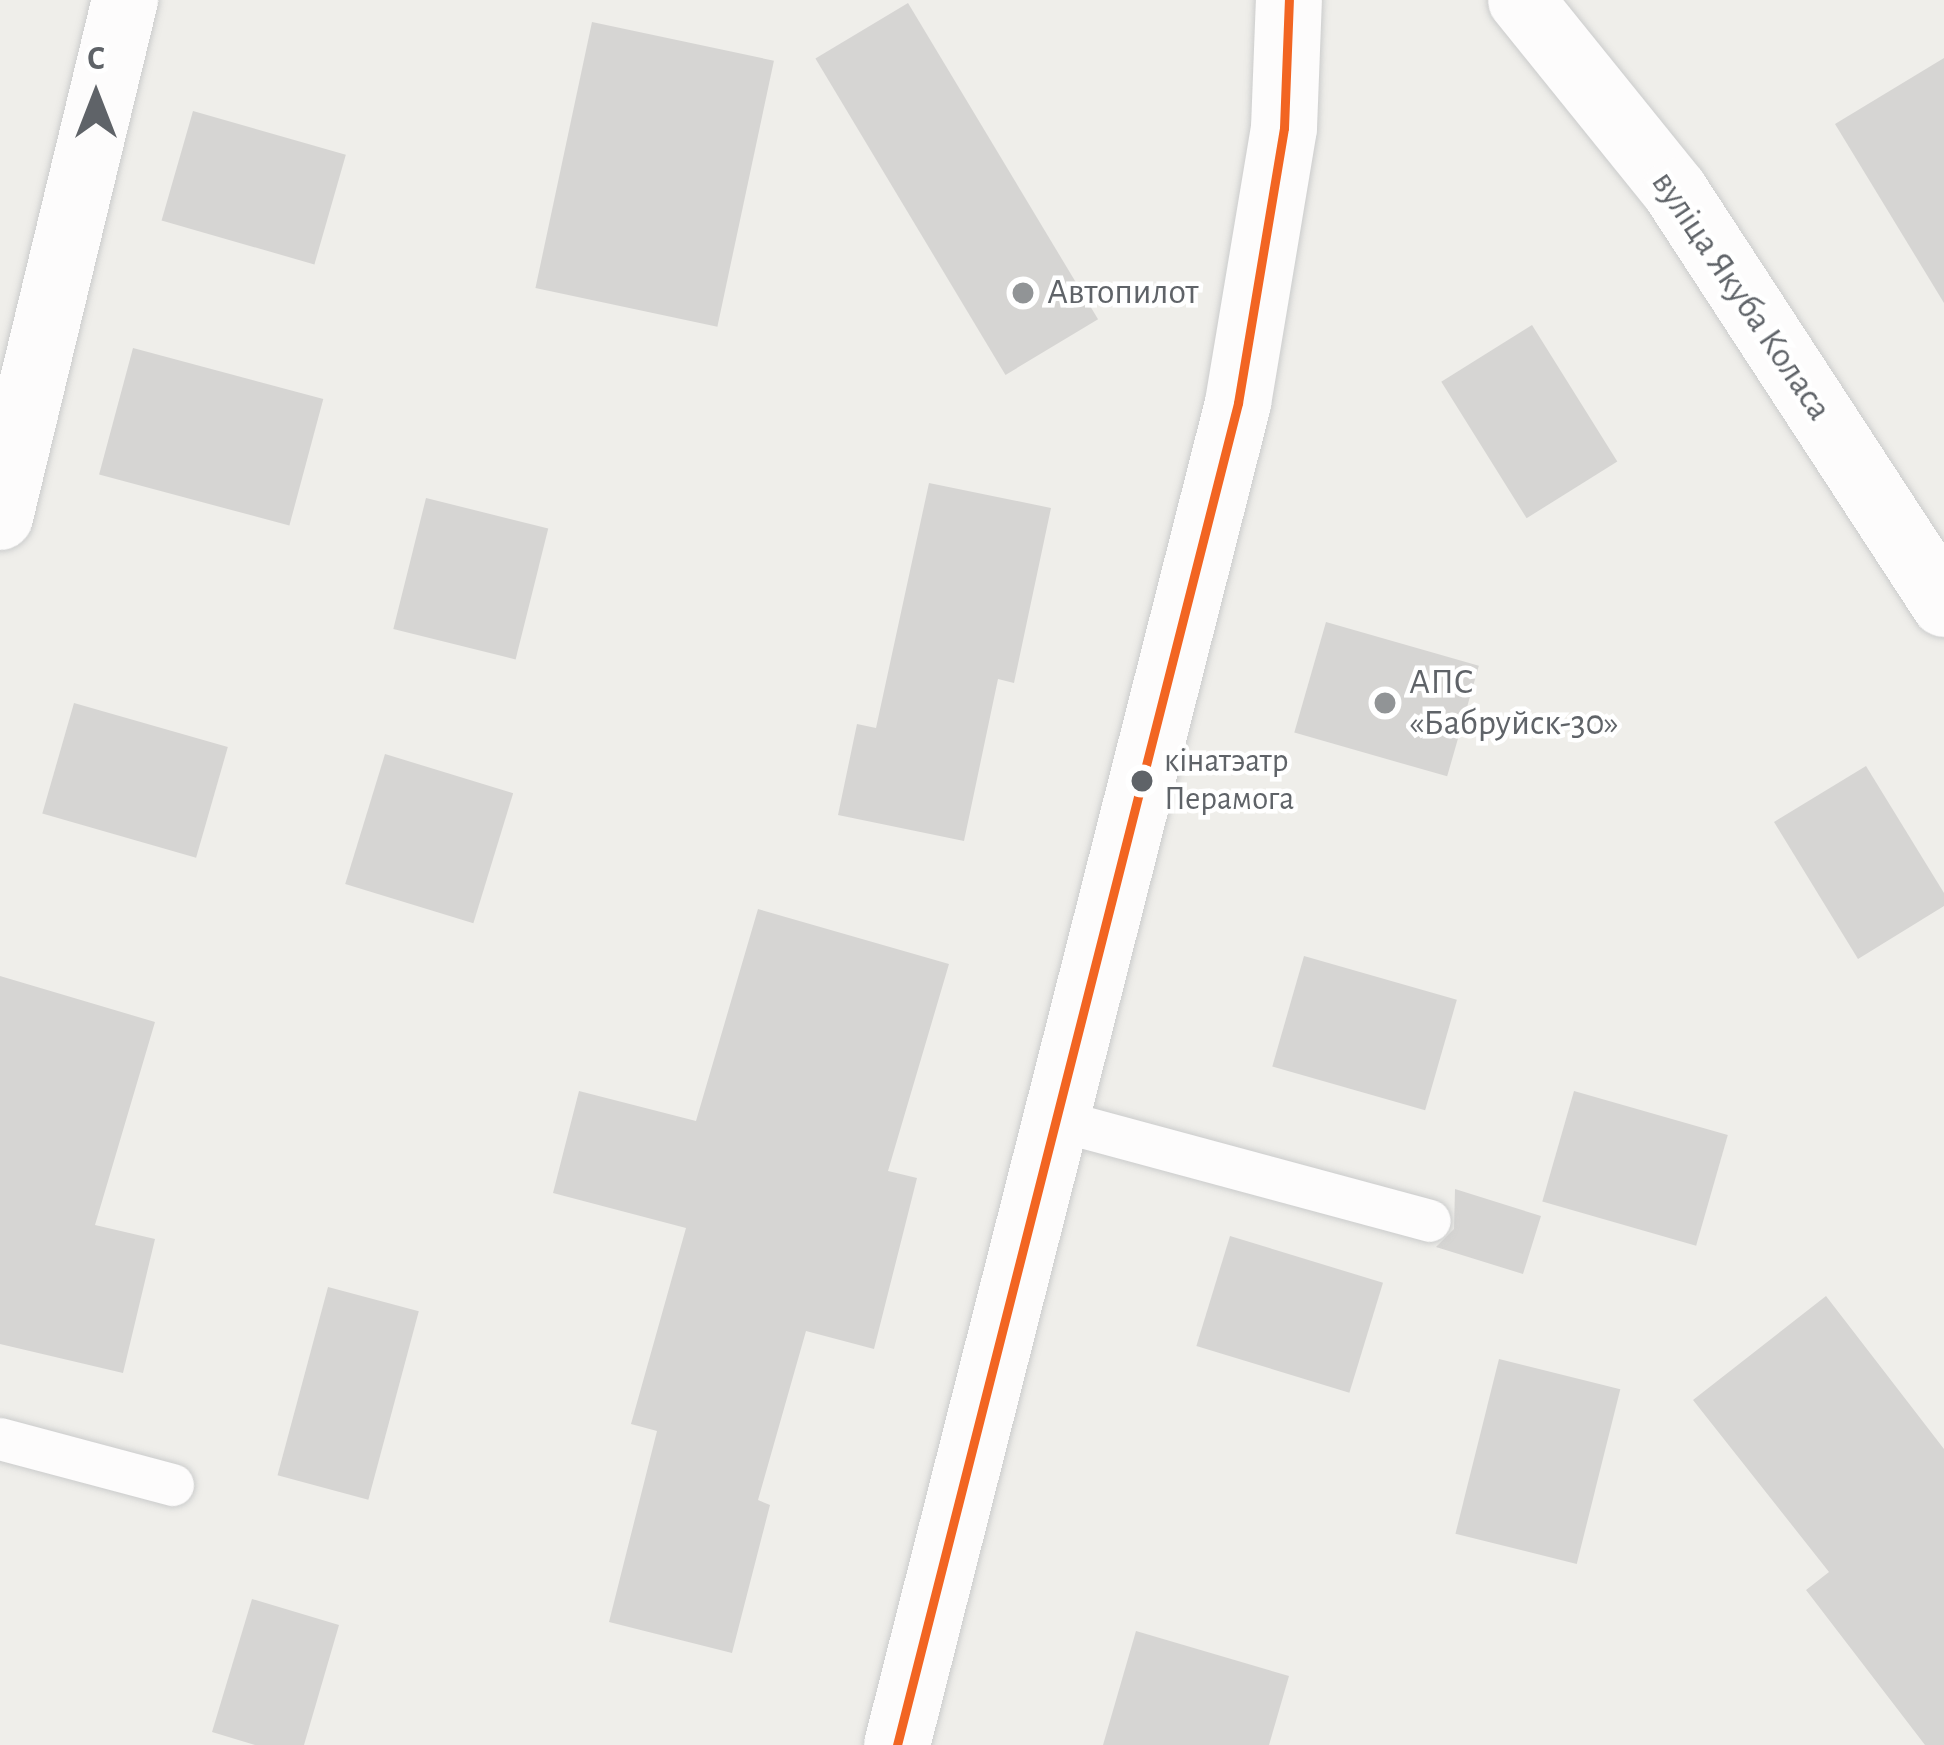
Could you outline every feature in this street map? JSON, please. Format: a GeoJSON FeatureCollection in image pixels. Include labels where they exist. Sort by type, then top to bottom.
{"type":"FeatureCollection","features":[{"type":"Feature","properties":{"kind":"main road"},"geometry":{"type":"LineString","coordinates":[[0,517],[125,0]]}},
{"type":"Feature","properties":{"kind":"main road"},"geometry":{"type":"LineString","coordinates":[[897,1745],[1238,403],[1284,128],[1289,0]]}},
{"type":"Feature","properties":{"kind":"main road","name":"вуліца Якуба Коласа"},"geometry":{"type":"LineString","coordinates":[[1521,0],[1675,191],[1944,604]]}},
{"type":"Feature","properties":{"kind":"lane"},"geometry":{"type":"LineString","coordinates":[[1056,1120],[1430,1221]]}},
{"type":"Feature","properties":{"kind":"lane"},"geometry":{"type":"LineString","coordinates":[[0,1439],[173,1485]]}},
{"type":"Feature","properties":{"kind":"building"},"geometry":{"type":"Polygon","coordinates":[[[908,3],[1098,319],[1005,375],[815,59],[908,3]]]}},
{"type":"Feature","properties":{"kind":"building"},"geometry":{"type":"Polygon","coordinates":[[[592,22],[774,61],[717,327],[535,288],[592,22]]]}},
{"type":"Feature","properties":{"kind":"building"},"geometry":{"type":"Polygon","coordinates":[[[1944,58],[1944,303],[1835,124],[1944,58]]]}},
{"type":"Feature","properties":{"kind":"building"},"geometry":{"type":"Polygon","coordinates":[[[193,111],[346,155],[314,264],[162,221],[193,111]]]}},
{"type":"Feature","properties":{"kind":"building"},"geometry":{"type":"Polygon","coordinates":[[[1532,325],[1617,462],[1527,518],[1441,382],[1532,325]]]}},
{"type":"Feature","properties":{"kind":"building"},"geometry":{"type":"Polygon","coordinates":[[[133,348],[323,399],[289,526],[99,475],[133,348]]]}},
{"type":"Feature","properties":{"kind":"building"},"geometry":{"type":"Polygon","coordinates":[[[929,483],[1051,508],[1014,683],[998,679],[964,841],[838,815],[857,724],[876,728],[929,483]]]}},
{"type":"Feature","properties":{"kind":"building"},"geometry":{"type":"Polygon","coordinates":[[[426,498],[548,528],[516,659],[393,629],[426,498]]]}},
{"type":"Feature","properties":{"kind":"building","name":"АПС «Бабруйск-30»"},"geometry":{"type":"Polygon","coordinates":[[[1326,622],[1479,666],[1447,776],[1294,733],[1326,622]]]}},
{"type":"Feature","properties":{"kind":"building"},"geometry":{"type":"Polygon","coordinates":[[[74,703],[228,747],[196,858],[42,814],[74,703]]]}},
{"type":"Feature","properties":{"kind":"building"},"geometry":{"type":"Polygon","coordinates":[[[385,754],[513,793],[473,923],[345,884],[385,754]]]}},
{"type":"Feature","properties":{"kind":"building"},"geometry":{"type":"Polygon","coordinates":[[[1866,766],[1944,893],[1944,906],[1858,959],[1774,822],[1866,766]]]}},
{"type":"Feature","properties":{"kind":"building"},"geometry":{"type":"Polygon","coordinates":[[[758,909],[949,964],[888,1171],[917,1178],[874,1349],[806,1331],[758,1500],[770,1505],[732,1653],[609,1622],[657,1431],[631,1424],[686,1228],[553,1193],[579,1091],[696,1121],[758,909]]]}},
{"type":"Feature","properties":{"kind":"building"},"geometry":{"type":"Polygon","coordinates":[[[1304,956],[1457,1000],[1425,1110],[1272,1067],[1304,956]]]}},
{"type":"Feature","properties":{"kind":"building"},"geometry":{"type":"Polygon","coordinates":[[[0,976],[155,1022],[95,1225],[155,1239],[123,1373],[0,1344],[0,976]]]}},
{"type":"Feature","properties":{"kind":"building"},"geometry":{"type":"Polygon","coordinates":[[[1574,1091],[1728,1135],[1696,1246],[1542,1202],[1574,1091]]]}},
{"type":"Feature","properties":{"kind":"building"},"geometry":{"type":"Polygon","coordinates":[[[1455,1189],[1541,1216],[1523,1274],[1436,1247],[1454,1229],[1455,1189]]]}},
{"type":"Feature","properties":{"kind":"building"},"geometry":{"type":"Polygon","coordinates":[[[1230,1236],[1383,1283],[1349,1393],[1196,1346],[1230,1236]]]}},
{"type":"Feature","properties":{"kind":"building"},"geometry":{"type":"Polygon","coordinates":[[[328,1287],[419,1311],[368,1500],[278,1475],[328,1287]]]}},
{"type":"Feature","properties":{"kind":"building"},"geometry":{"type":"Polygon","coordinates":[[[1826,1296],[1944,1449],[1944,1745],[1925,1745],[1806,1590],[1829,1572],[1693,1400],[1826,1296]]]}},
{"type":"Feature","properties":{"kind":"building"},"geometry":{"type":"Polygon","coordinates":[[[1499,1359],[1620,1389],[1577,1564],[1455,1534],[1499,1359]]]}},
{"type":"Feature","properties":{"kind":"building"},"geometry":{"type":"Polygon","coordinates":[[[252,1599],[339,1625],[304,1745],[255,1745],[212,1732],[252,1599]]]}},
{"type":"Feature","properties":{"kind":"building"},"geometry":{"type":"Polygon","coordinates":[[[1136,1631],[1289,1676],[1269,1745],[1103,1745],[1136,1631]]]}},
{"type":"Feature","properties":{"kind":"transit line"},"geometry":{"type":"LineString","coordinates":[[897,1745],[1238,403],[1284,128],[1289,0]]}},
{"type":"Feature","properties":{"kind":"place","name":"Автопилот"},"geometry":{"type":"Point","coordinates":[1023,293]}},
{"type":"Feature","properties":{"kind":"place","name":"АПС «Бабруйск-30»"},"geometry":{"type":"Point","coordinates":[1385,703]}},
{"type":"Feature","properties":{"kind":"place","name":"кінатэатр Перамога"},"geometry":{"type":"Point","coordinates":[1142,781]}}]}
